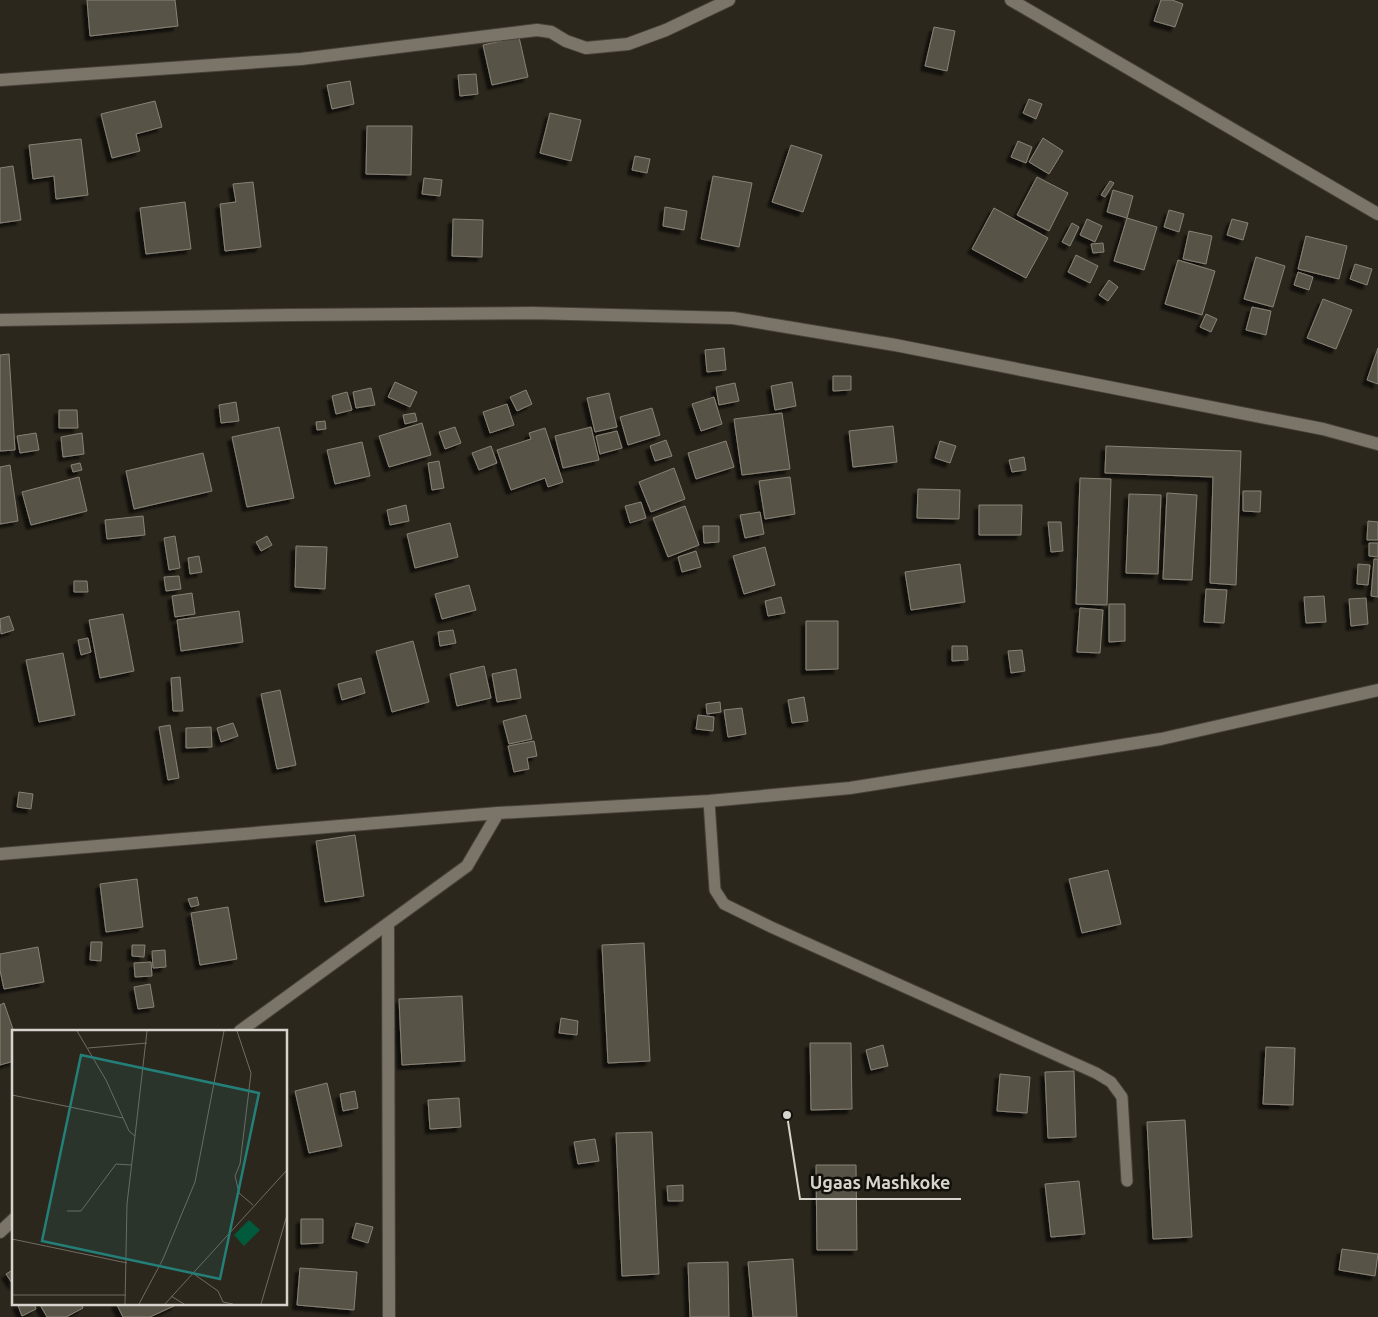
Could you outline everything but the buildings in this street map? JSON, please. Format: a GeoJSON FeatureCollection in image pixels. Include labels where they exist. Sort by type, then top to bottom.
{"type":"FeatureCollection","features":[{"type":"Feature","properties":{"kind":"street"},"geometry":{"type":"LineString","coordinates":[[0,80],[301,59],[537,30],[551,32],[566,41],[586,48],[628,44],[666,30],[729,0]]}},
{"type":"Feature","properties":{"kind":"street"},"geometry":{"type":"LineString","coordinates":[[1011,0],[1376,208]]}},
{"type":"Feature","properties":{"kind":"street"},"geometry":{"type":"LineString","coordinates":[[0,320],[290,315],[522,314],[733,318],[896,345],[1323,428],[1378,444]]}},
{"type":"Feature","properties":{"kind":"street"},"geometry":{"type":"LineString","coordinates":[[0,854],[498,813],[709,801],[850,788],[1152,741],[1378,690]]}},
{"type":"Feature","properties":{"kind":"street"},"geometry":{"type":"LineString","coordinates":[[241,1030],[467,866],[498,813]]}},
{"type":"Feature","properties":{"kind":"street"},"geometry":{"type":"LineString","coordinates":[[388,924],[389,1317]]}},
{"type":"Feature","properties":{"kind":"street"},"geometry":{"type":"LineString","coordinates":[[0,1232],[12,1221]]}},
{"type":"Feature","properties":{"kind":"lane"},"geometry":{"type":"LineString","coordinates":[[709,801],[715,890],[724,904],[771,927],[1096,1073],[1111,1082],[1122,1097],[1127,1181]]}},
{"type":"Feature","properties":{"kind":"place","name":"Ugaas Mashkoke"},"geometry":{"type":"Point","coordinates":[787,1115]}}]}
